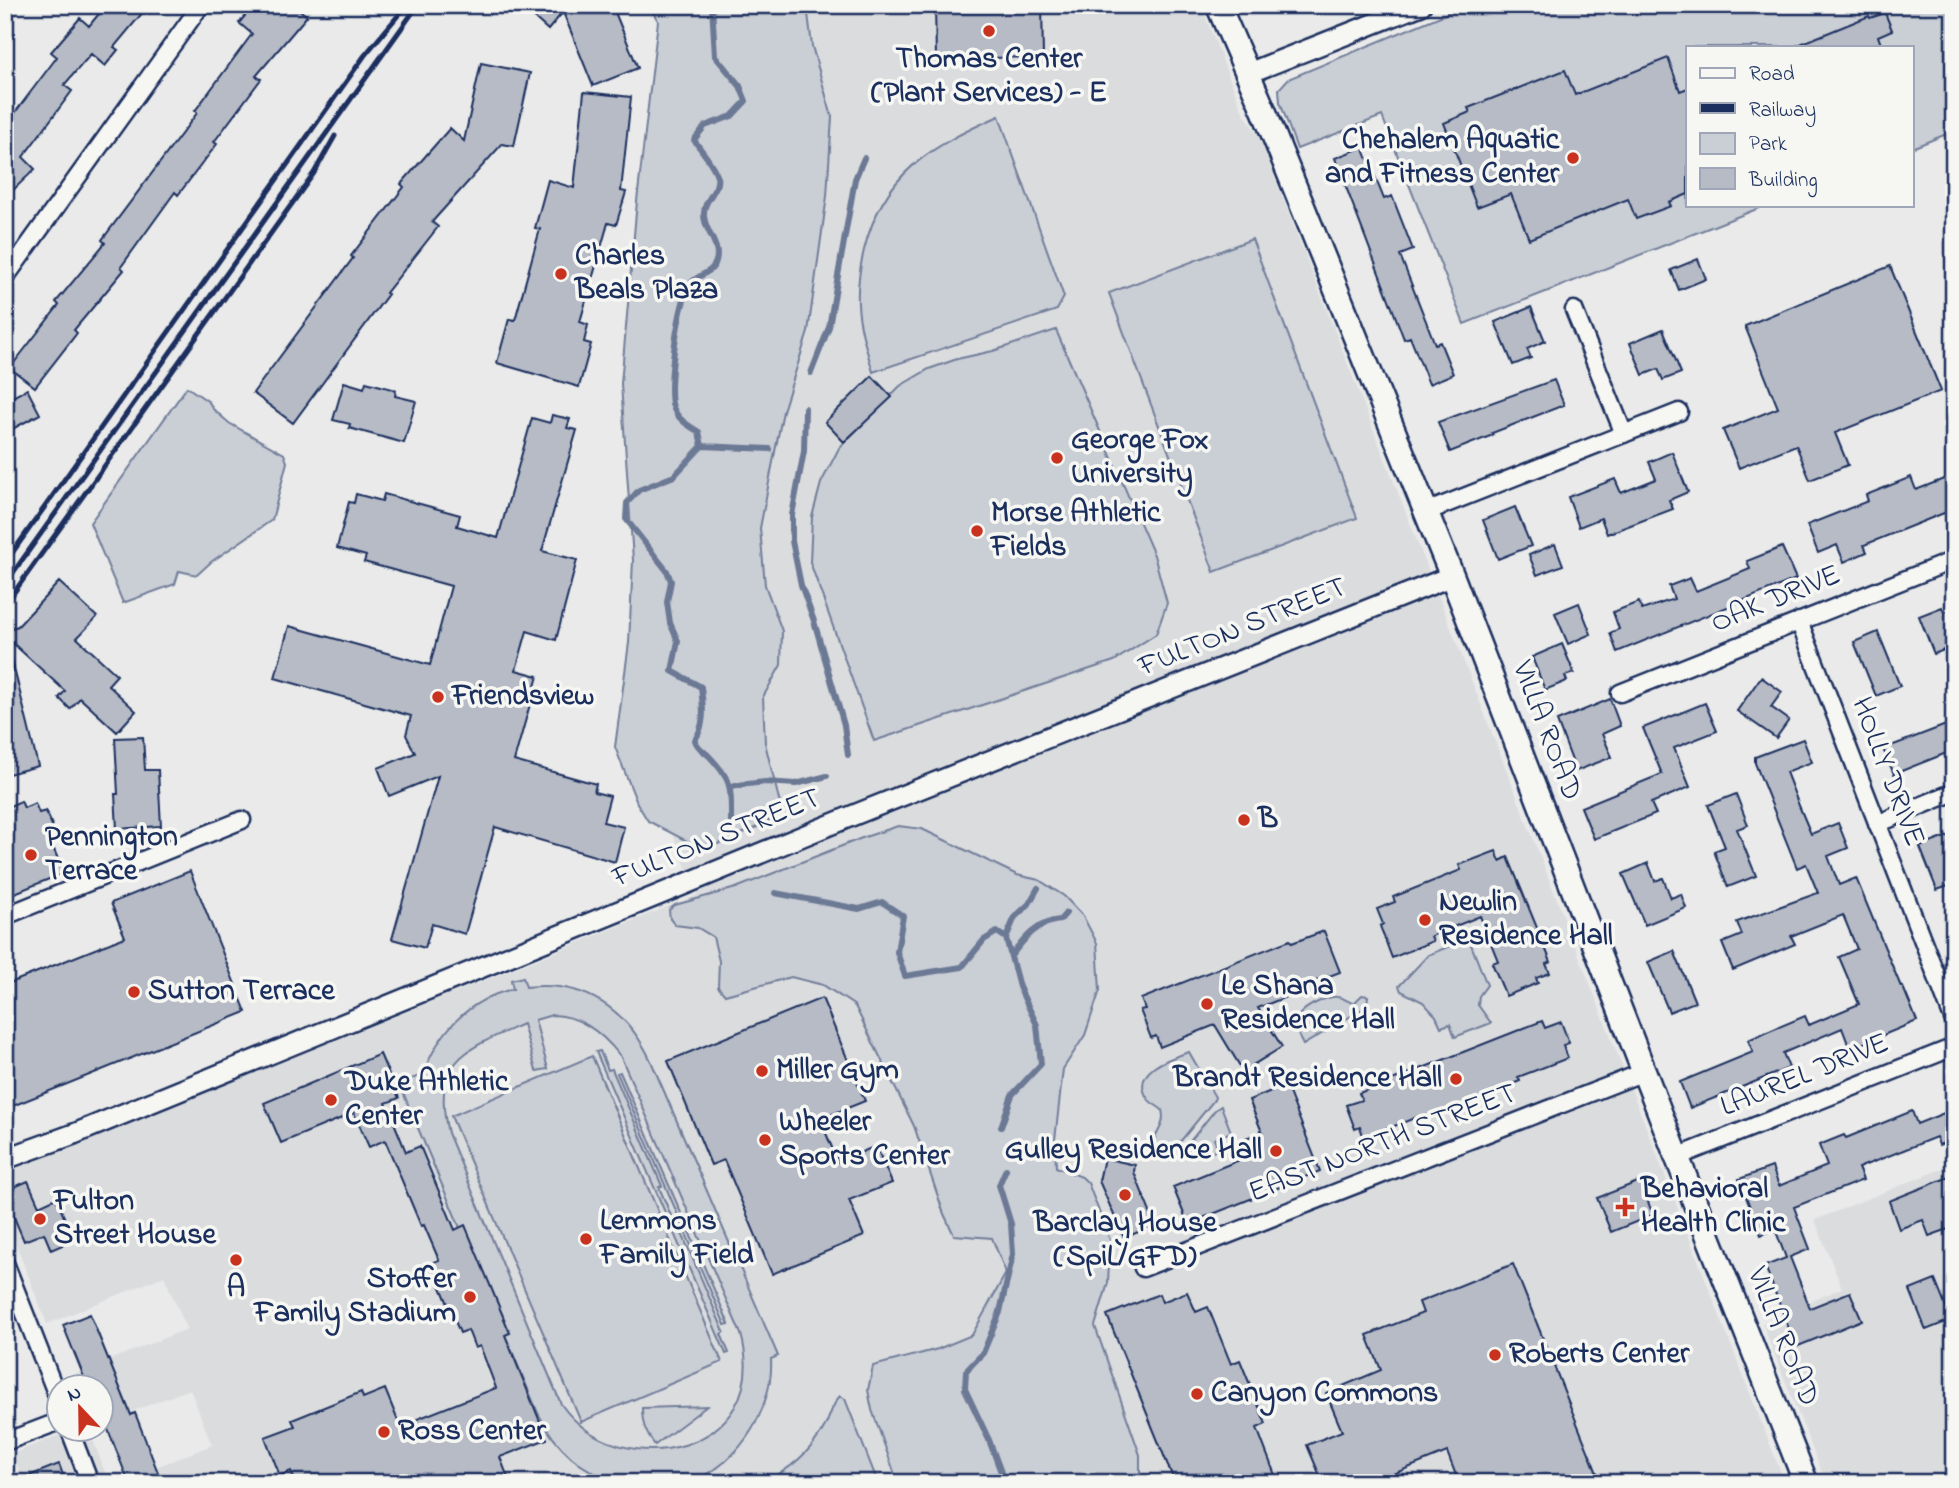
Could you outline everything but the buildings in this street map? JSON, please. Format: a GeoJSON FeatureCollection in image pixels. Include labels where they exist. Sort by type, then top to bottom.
{"type":"FeatureCollection","features":[{"type":"Feature","properties":{"kind":"main road","name":"VILLA ROAD"},"geometry":{"type":"LineString","coordinates":[[1218,5],[1264,111],[1452,576],[1806,1483]]}},
{"type":"Feature","properties":{"kind":"street"},"geometry":{"type":"LineString","coordinates":[[5,278],[201,5]]}},
{"type":"Feature","properties":{"kind":"street"},"geometry":{"type":"LineString","coordinates":[[1246,74],[1421,5]]}},
{"type":"Feature","properties":{"kind":"street"},"geometry":{"type":"LineString","coordinates":[[1574,310],[1624,434]]}},
{"type":"Feature","properties":{"kind":"street"},"geometry":{"type":"LineString","coordinates":[[1426,512],[1679,412]]}},
{"type":"Feature","properties":{"kind":"street","name":"OAK DRIVE"},"geometry":{"type":"LineString","coordinates":[[1620,693],[1954,560]]}},
{"type":"Feature","properties":{"kind":"street","name":"FULTON STREET"},"geometry":{"type":"LineString","coordinates":[[5,1159],[74,1134],[855,815],[1452,576]]}},
{"type":"Feature","properties":{"kind":"street","name":"HOLLY DRIVE"},"geometry":{"type":"LineString","coordinates":[[1799,621],[1954,1021]]}},
{"type":"Feature","properties":{"kind":"street"},"geometry":{"type":"LineString","coordinates":[[1877,824],[1954,792]]}},
{"type":"Feature","properties":{"kind":"street"},"geometry":{"type":"LineString","coordinates":[[5,916],[242,820]]}},
{"type":"Feature","properties":{"kind":"street","name":"LAUREL DRIVE"},"geometry":{"type":"LineString","coordinates":[[1677,1157],[1954,1047]]}},
{"type":"Feature","properties":{"kind":"street","name":"EAST NORTH STREET"},"geometry":{"type":"LineString","coordinates":[[1143,1268],[1644,1072]]}},
{"type":"Feature","properties":{"kind":"street"},"geometry":{"type":"LineString","coordinates":[[5,1263],[48,1372]]}},
{"type":"Feature","properties":{"kind":"street"},"geometry":{"type":"LineString","coordinates":[[5,1442],[46,1426]]}},
{"type":"Feature","properties":{"kind":"street"},"geometry":{"type":"LineString","coordinates":[[74,1442],[90,1483]]}},
{"type":"Feature","properties":{"kind":"shaded area","name":"George Fox University"},"geometry":{"type":"Polygon","coordinates":[[[808,5],[1201,5],[1242,110],[1259,137],[1785,1483],[116,1483],[212,1445],[190,1389],[116,1418],[116,1372],[80,1372],[187,1329],[164,1276],[47,1324],[5,1216],[5,1173],[697,895],[651,779],[809,129],[808,5]]]}},
{"type":"Feature","properties":{"kind":"shaded area"},"geometry":{"type":"Polygon","coordinates":[[[1954,1164],[1954,1483],[1826,1483],[1762,1323],[1842,1288],[1815,1220],[1954,1164]]]}},
{"type":"Feature","properties":{"kind":"shaded area"},"geometry":{"type":"Polygon","coordinates":[[[46,1440],[94,1442],[109,1483],[24,1483],[12,1454],[46,1440]]]}},
{"type":"Feature","properties":{"kind":"green space"},"geometry":{"type":"Polygon","coordinates":[[[649,5],[807,5],[812,46],[832,117],[827,196],[808,332],[783,411],[760,528],[765,585],[782,631],[781,665],[763,697],[765,743],[782,812],[762,825],[704,850],[648,821],[637,803],[615,747],[629,643],[633,560],[621,384],[637,201],[658,21],[649,5]]]}},
{"type":"Feature","properties":{"kind":"green space"},"geometry":{"type":"Polygon","coordinates":[[[1467,5],[1954,5],[1954,131],[1913,148],[1913,46],[1686,46],[1686,206],[1764,206],[1464,324],[1382,116],[1297,149],[1280,102],[1279,89],[1288,79],[1467,5]]]}},
{"type":"Feature","properties":{"kind":"green space"},"geometry":{"type":"Polygon","coordinates":[[[999,116],[1064,297],[1057,310],[873,372],[858,304],[860,270],[872,223],[897,182],[913,165],[952,139],[999,116]]]}},
{"type":"Feature","properties":{"kind":"green space","name":"Morse Athletic Fields"},"geometry":{"type":"Polygon","coordinates":[[[1252,239],[1357,518],[1214,572],[1109,293],[1252,239]]]}},
{"type":"Feature","properties":{"kind":"green space","name":"Morse Athletic Fields"},"geometry":{"type":"Polygon","coordinates":[[[1056,330],[1154,555],[1167,603],[1156,634],[1114,661],[874,741],[810,562],[812,517],[821,483],[839,448],[900,386],[929,369],[1056,330]]]}},
{"type":"Feature","properties":{"kind":"green space"},"geometry":{"type":"Polygon","coordinates":[[[187,387],[209,402],[229,423],[284,454],[287,462],[272,520],[211,562],[197,575],[179,571],[175,584],[123,603],[90,523],[187,387]]]}},
{"type":"Feature","properties":{"kind":"green space"},"geometry":{"type":"Polygon","coordinates":[[[898,826],[922,829],[1017,875],[1039,880],[1064,896],[1083,916],[1097,943],[1100,990],[1085,1035],[1063,1069],[1055,1140],[1056,1167],[1082,1177],[1088,1183],[1110,1240],[1108,1283],[1095,1326],[1140,1455],[1140,1483],[898,1483],[872,1410],[868,1390],[873,1366],[938,1349],[972,1335],[1006,1273],[992,1238],[954,1235],[944,1214],[914,1126],[855,1006],[823,985],[791,977],[725,995],[718,987],[719,961],[713,937],[698,928],[675,925],[670,919],[669,910],[675,905],[736,888],[898,826]]]}},
{"type":"Feature","properties":{"kind":"green space"},"geometry":{"type":"Polygon","coordinates":[[[1464,940],[1470,942],[1487,985],[1479,996],[1478,1005],[1491,1023],[1455,1037],[1450,1024],[1441,1027],[1436,1016],[1423,1002],[1401,991],[1399,986],[1428,955],[1464,940]]]}},
{"type":"Feature","properties":{"kind":"green space"},"geometry":{"type":"Polygon","coordinates":[[[523,977],[526,987],[567,988],[585,994],[616,1013],[630,1027],[651,1061],[778,1356],[771,1359],[766,1399],[747,1438],[717,1468],[699,1478],[672,1484],[619,1483],[593,1472],[561,1448],[538,1413],[399,1083],[423,1075],[437,1045],[457,1020],[482,1001],[513,989],[511,980],[523,977]],[[552,1015],[535,1020],[548,1069],[536,1071],[523,1024],[485,1041],[458,1060],[449,1073],[445,1089],[444,1108],[448,1133],[561,1404],[587,1430],[618,1445],[652,1450],[685,1445],[714,1430],[735,1407],[745,1374],[741,1334],[621,1057],[607,1041],[583,1022],[552,1015]]]}},
{"type":"Feature","properties":{"kind":"green space"},"geometry":{"type":"Polygon","coordinates":[[[1362,995],[1368,996],[1367,1004],[1361,1010],[1303,1045],[1296,1024],[1305,1009],[1333,997],[1354,1003],[1362,995]]]}},
{"type":"Feature","properties":{"kind":"green space"},"geometry":{"type":"Polygon","coordinates":[[[600,1051],[608,1070],[612,1069],[662,1186],[659,1187],[672,1218],[675,1217],[724,1332],[721,1334],[729,1353],[726,1354],[596,1052],[600,1051]]]}},
{"type":"Feature","properties":{"kind":"green space"},"geometry":{"type":"Polygon","coordinates":[[[1189,1052],[1215,1097],[1214,1100],[1176,1147],[1152,1145],[1162,1124],[1163,1115],[1162,1110],[1148,1099],[1144,1081],[1154,1067],[1189,1052]]]}},
{"type":"Feature","properties":{"kind":"green space","name":"Lemmons Family Field"},"geometry":{"type":"Polygon","coordinates":[[[592,1056],[722,1362],[581,1422],[451,1116],[592,1056]]]}},
{"type":"Feature","properties":{"kind":"green space"},"geometry":{"type":"Polygon","coordinates":[[[620,1072],[729,1324],[725,1325],[617,1073],[620,1072]]]}},
{"type":"Feature","properties":{"kind":"green space"},"geometry":{"type":"Polygon","coordinates":[[[1221,1106],[1231,1132],[1214,1139],[1218,1149],[1211,1153],[1184,1149],[1215,1110],[1221,1106]]]}},
{"type":"Feature","properties":{"kind":"green space"},"geometry":{"type":"Polygon","coordinates":[[[840,1396],[845,1399],[878,1483],[762,1483],[790,1467],[806,1452],[827,1422],[840,1396]]]}},
{"type":"Feature","properties":{"kind":"green space"},"geometry":{"type":"Polygon","coordinates":[[[707,1406],[655,1445],[645,1427],[642,1408],[707,1406]]]}},
{"type":"Feature","properties":{"kind":"waterway"},"geometry":{"type":"LineString","coordinates":[[712,5],[715,56],[740,86],[746,101],[732,116],[705,126],[694,140],[717,176],[716,186],[704,209],[705,221],[717,255],[712,268],[695,279],[687,291],[678,323],[671,397],[678,415],[699,432],[702,446],[674,476],[639,490],[627,503],[626,519],[667,571],[671,581],[667,602],[670,623],[678,641],[672,671],[701,687],[702,721],[695,740],[727,779],[731,821]]}},
{"type":"Feature","properties":{"kind":"waterway"},"geometry":{"type":"LineString","coordinates":[[811,373],[829,327],[855,179],[864,158]]}},
{"type":"Feature","properties":{"kind":"waterway"},"geometry":{"type":"LineString","coordinates":[[805,408],[804,451],[792,515],[792,541],[801,585],[844,725],[848,755]]}},
{"type":"Feature","properties":{"kind":"waterway"},"geometry":{"type":"LineString","coordinates":[[702,446],[770,449]]}},
{"type":"Feature","properties":{"kind":"waterway"},"geometry":{"type":"LineString","coordinates":[[731,786],[765,782],[796,784],[827,776]]}},
{"type":"Feature","properties":{"kind":"waterway"},"geometry":{"type":"LineString","coordinates":[[1006,938],[1015,917],[1029,904],[1038,888]]}},
{"type":"Feature","properties":{"kind":"waterway"},"geometry":{"type":"LineString","coordinates":[[775,893],[859,909],[882,902],[903,916],[897,952],[905,976],[962,967],[984,940],[997,932],[1006,938],[1019,987],[1037,1025],[1041,1064],[1012,1095],[1001,1127]]}},
{"type":"Feature","properties":{"kind":"waterway"},"geometry":{"type":"LineString","coordinates":[[1011,956],[1032,932],[1044,924],[1060,920],[1066,913]]}},
{"type":"Feature","properties":{"kind":"waterway"},"geometry":{"type":"LineString","coordinates":[[1005,1483],[989,1440],[965,1389],[966,1371],[983,1353],[1000,1312],[1013,1254],[1011,1224],[999,1185],[1006,1169]]}},
{"type":"Feature","properties":{"kind":"railway"},"geometry":{"type":"LineString","coordinates":[[5,584],[418,5]]}},
{"type":"Feature","properties":{"kind":"railway"},"geometry":{"type":"LineString","coordinates":[[5,563],[365,55],[406,6]]}},
{"type":"Feature","properties":{"kind":"railway"},"geometry":{"type":"LineString","coordinates":[[5,605],[314,173],[335,136]]}},
{"type":"Feature","properties":{"kind":"place","name":"Thomas Center (Plant Services) - E"},"geometry":{"type":"Point","coordinates":[989,31]}},
{"type":"Feature","properties":{"kind":"place","name":"Chehalem Aquatic and Fitness Center"},"geometry":{"type":"Point","coordinates":[1573,158]}},
{"type":"Feature","properties":{"kind":"place","name":"Charles Beals Plaza"},"geometry":{"type":"Point","coordinates":[561,274]}},
{"type":"Feature","properties":{"kind":"place","name":"George Fox University"},"geometry":{"type":"Point","coordinates":[1057,458]}},
{"type":"Feature","properties":{"kind":"place","name":"Morse Athletic Fields"},"geometry":{"type":"Point","coordinates":[977,531]}},
{"type":"Feature","properties":{"kind":"place","name":"Friendsview"},"geometry":{"type":"Point","coordinates":[438,697]}},
{"type":"Feature","properties":{"kind":"place","name":"B"},"geometry":{"type":"Point","coordinates":[1244,820]}},
{"type":"Feature","properties":{"kind":"place","name":"Pennington Terrace"},"geometry":{"type":"Point","coordinates":[31,855]}},
{"type":"Feature","properties":{"kind":"place","name":"Newlin Residence Hall"},"geometry":{"type":"Point","coordinates":[1425,920]}},
{"type":"Feature","properties":{"kind":"place","name":"Sutton Terrace"},"geometry":{"type":"Point","coordinates":[134,992]}},
{"type":"Feature","properties":{"kind":"place","name":"Le Shana Residence Hall"},"geometry":{"type":"Point","coordinates":[1207,1004]}},
{"type":"Feature","properties":{"kind":"place","name":"Miller Gym"},"geometry":{"type":"Point","coordinates":[762,1071]}},
{"type":"Feature","properties":{"kind":"place","name":"Brandt Residence Hall"},"geometry":{"type":"Point","coordinates":[1456,1079]}},
{"type":"Feature","properties":{"kind":"place","name":"Duke Athletic Center"},"geometry":{"type":"Point","coordinates":[331,1100]}},
{"type":"Feature","properties":{"kind":"place","name":"Wheeler Sports Center"},"geometry":{"type":"Point","coordinates":[765,1140]}},
{"type":"Feature","properties":{"kind":"place","name":"Gulley Residence Hall"},"geometry":{"type":"Point","coordinates":[1276,1151]}},
{"type":"Feature","properties":{"kind":"place","name":"Barclay House (SpiL/GFD)"},"geometry":{"type":"Point","coordinates":[1125,1195]}},
{"type":"Feature","properties":{"kind":"place","name":"Behavioral Health Clinic"},"geometry":{"type":"Point","coordinates":[1625,1207]}},
{"type":"Feature","properties":{"kind":"place","name":"Fulton Street House"},"geometry":{"type":"Point","coordinates":[40,1219]}},
{"type":"Feature","properties":{"kind":"place","name":"Lemmons Family Field"},"geometry":{"type":"Point","coordinates":[586,1239]}},
{"type":"Feature","properties":{"kind":"place","name":"A"},"geometry":{"type":"Point","coordinates":[236,1260]}},
{"type":"Feature","properties":{"kind":"place","name":"Stoffer Family Stadium"},"geometry":{"type":"Point","coordinates":[470,1297]}},
{"type":"Feature","properties":{"kind":"place","name":"Roberts Center"},"geometry":{"type":"Point","coordinates":[1495,1355]}},
{"type":"Feature","properties":{"kind":"place","name":"Canyon Commons"},"geometry":{"type":"Point","coordinates":[1197,1394]}},
{"type":"Feature","properties":{"kind":"place","name":"Ross Center"},"geometry":{"type":"Point","coordinates":[384,1432]}}]}
